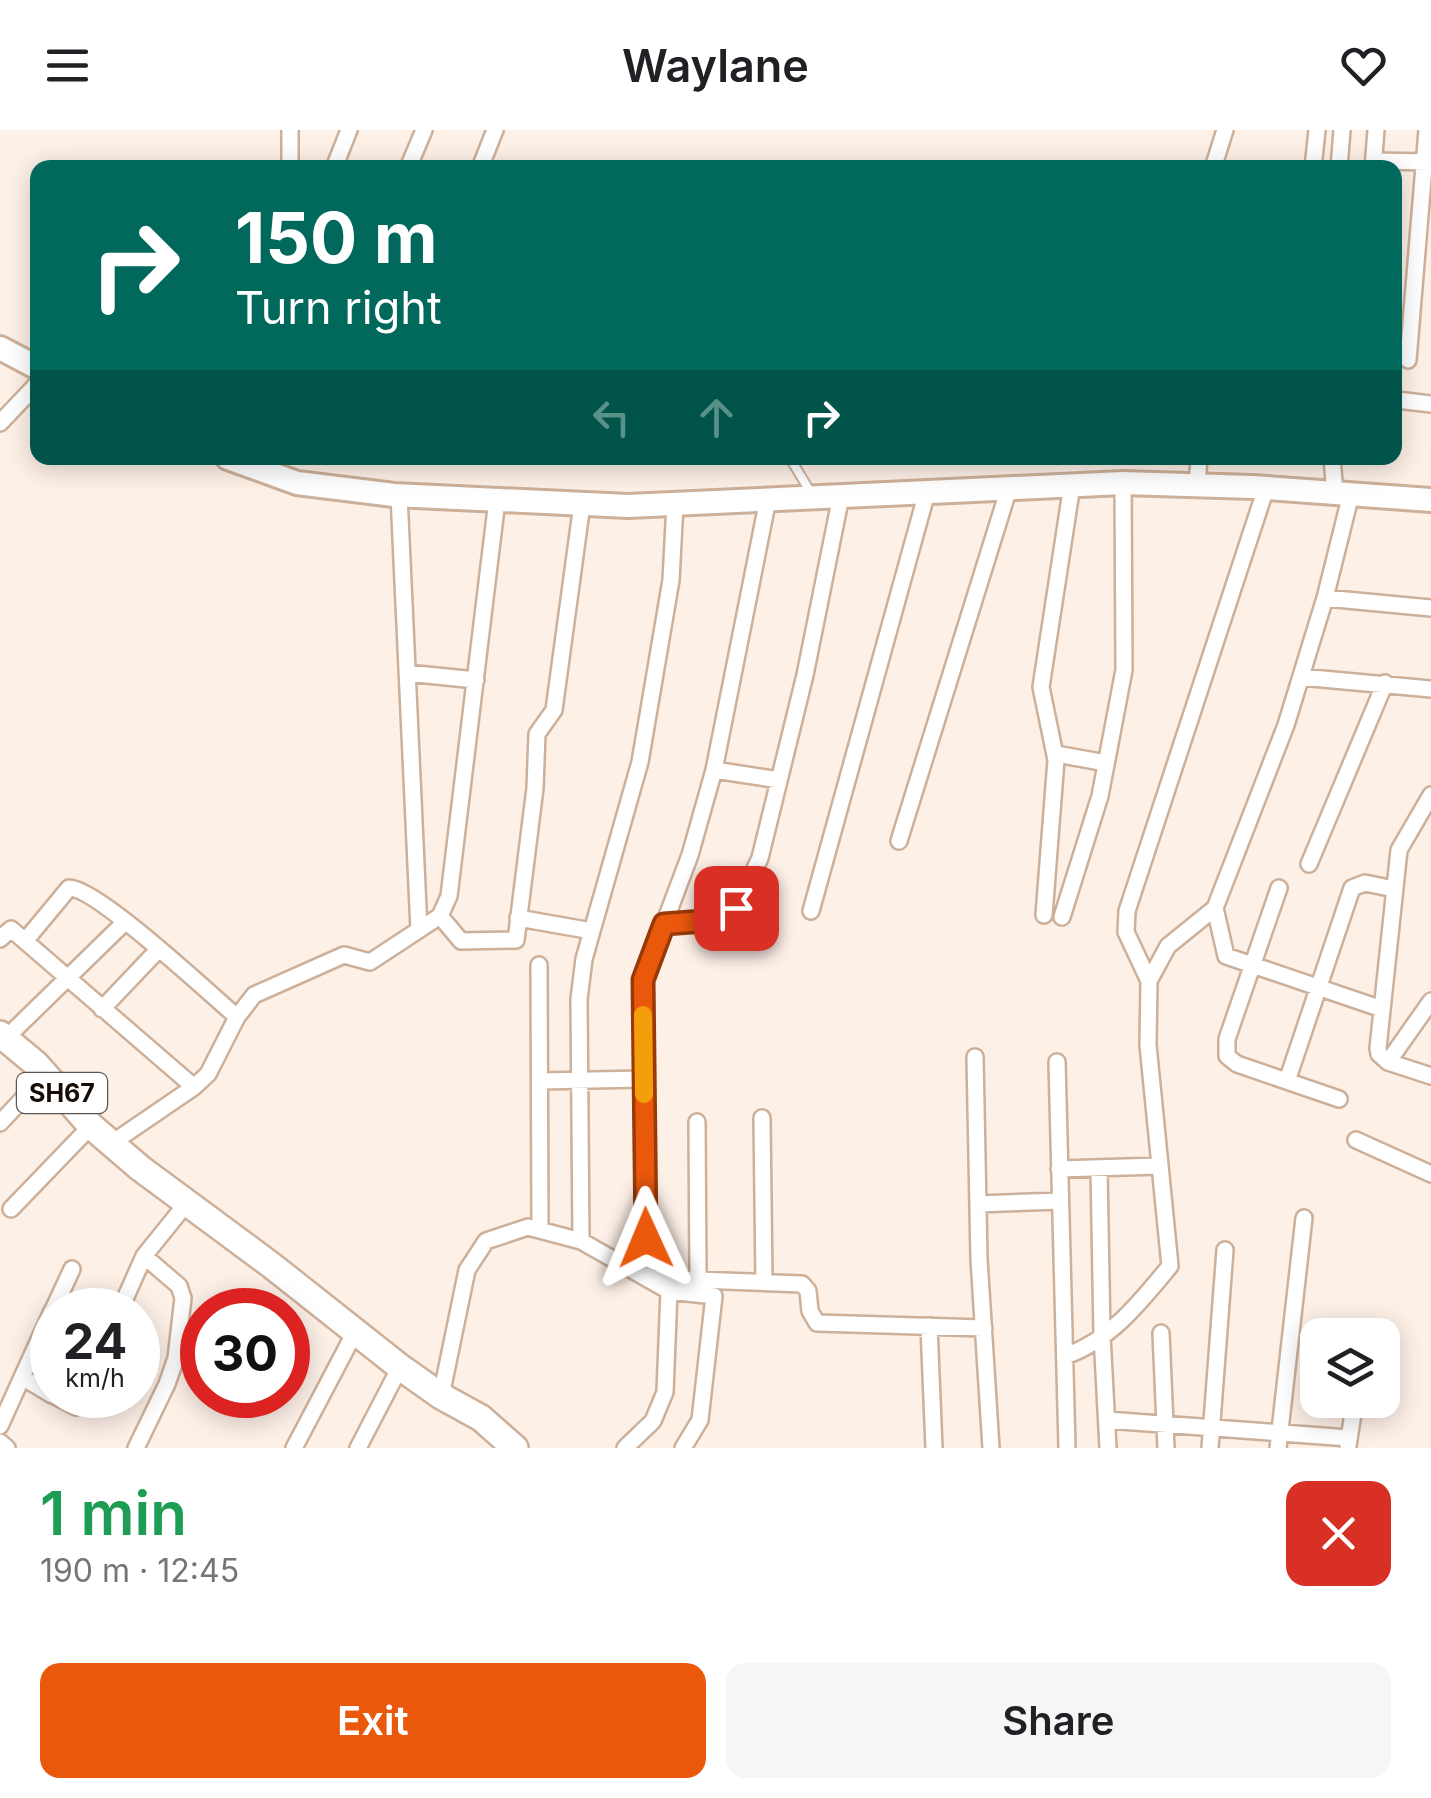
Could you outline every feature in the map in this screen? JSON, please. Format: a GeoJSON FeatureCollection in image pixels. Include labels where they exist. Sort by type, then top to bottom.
{"type":"FeatureCollection","features":[{"type":"Feature","properties":{"kind":"main road"},"geometry":{"type":"LineString","coordinates":[[0,348],[30,364]]}},
{"type":"Feature","properties":{"kind":"main road"},"geometry":{"type":"LineString","coordinates":[[262,465],[297,483],[398,495],[582,504],[675,504],[1122,483],[1431,500]]}},
{"type":"Feature","properties":{"kind":"main road","name":"SH67"},"geometry":{"type":"LineString","coordinates":[[3,1036],[125,1155],[400,1368],[481,1418],[515,1448]]}},
{"type":"Feature","properties":{"kind":"street"},"geometry":{"type":"LineString","coordinates":[[290,130],[290,160]]}},
{"type":"Feature","properties":{"kind":"street"},"geometry":{"type":"LineString","coordinates":[[337,160],[349,130]]}},
{"type":"Feature","properties":{"kind":"street"},"geometry":{"type":"LineString","coordinates":[[411,160],[424,130]]}},
{"type":"Feature","properties":{"kind":"street"},"geometry":{"type":"LineString","coordinates":[[483,160],[495,130]]}},
{"type":"Feature","properties":{"kind":"street"},"geometry":{"type":"LineString","coordinates":[[1215,160],[1225,130]]}},
{"type":"Feature","properties":{"kind":"street"},"geometry":{"type":"LineString","coordinates":[[1313,160],[1317,130]]}},
{"type":"Feature","properties":{"kind":"street"},"geometry":{"type":"LineString","coordinates":[[1340,160],[1342,130]]}},
{"type":"Feature","properties":{"kind":"street"},"geometry":{"type":"LineString","coordinates":[[1374,160],[1376,130]]}},
{"type":"Feature","properties":{"kind":"street"},"geometry":{"type":"LineString","coordinates":[[1408,360],[1428,162],[1427,130]]}},
{"type":"Feature","properties":{"kind":"street"},"geometry":{"type":"LineString","coordinates":[[1402,163],[1428,162]]}},
{"type":"Feature","properties":{"kind":"street"},"geometry":{"type":"LineString","coordinates":[[1412,319],[1431,321]]}},
{"type":"Feature","properties":{"kind":"street"},"geometry":{"type":"LineString","coordinates":[[0,423],[30,392]]}},
{"type":"Feature","properties":{"kind":"street"},"geometry":{"type":"LineString","coordinates":[[1402,401],[1431,404]]}},
{"type":"Feature","properties":{"kind":"street"},"geometry":{"type":"LineString","coordinates":[[1197,485],[1199,465]]}},
{"type":"Feature","properties":{"kind":"street"},"geometry":{"type":"LineString","coordinates":[[1149,982],[1168,946],[1215,908],[1286,726],[1324,598],[1343,493],[1334,465]]}},
{"type":"Feature","properties":{"kind":"street"},"geometry":{"type":"LineString","coordinates":[[1062,917],[1100,796],[1125,656],[1122,483]]}},
{"type":"Feature","properties":{"kind":"street"},"geometry":{"type":"LineString","coordinates":[[1044,914],[1056,754],[1042,687],[1072,485]]}},
{"type":"Feature","properties":{"kind":"street"},"geometry":{"type":"LineString","coordinates":[[899,841],[1010,488]]}},
{"type":"Feature","properties":{"kind":"street"},"geometry":{"type":"LineString","coordinates":[[1064,1356],[1081,1351],[1130,1314],[1170,1266],[1148,1046],[1149,982],[1126,932],[1126,911],[1266,488]]}},
{"type":"Feature","properties":{"kind":"street"},"geometry":{"type":"LineString","coordinates":[[811,911],[926,492]]}},
{"type":"Feature","properties":{"kind":"street"},"geometry":{"type":"LineString","coordinates":[[398,495],[419,930]]}},
{"type":"Feature","properties":{"kind":"street"},"geometry":{"type":"LineString","coordinates":[[664,924],[718,920],[736,908],[760,858],[841,496]]}},
{"type":"Feature","properties":{"kind":"street"},"geometry":{"type":"LineString","coordinates":[[646,1278],[643,980],[690,855],[714,770],[768,499]]}},
{"type":"Feature","properties":{"kind":"street"},"geometry":{"type":"LineString","coordinates":[[125,1155],[208,1074],[236,1017],[254,995],[344,955],[370,962],[440,916],[450,896],[497,500]]}},
{"type":"Feature","properties":{"kind":"street"},"geometry":{"type":"LineString","coordinates":[[440,916],[460,941],[516,940],[535,788],[537,734],[554,710],[582,504]]}},
{"type":"Feature","properties":{"kind":"street"},"geometry":{"type":"LineString","coordinates":[[581,1241],[579,999],[584,958],[640,762],[671,580],[675,504]]}},
{"type":"Feature","properties":{"kind":"street"},"geometry":{"type":"LineString","coordinates":[[1324,598],[1431,608]]}},
{"type":"Feature","properties":{"kind":"street"},"geometry":{"type":"LineString","coordinates":[[407,673],[476,680]]}},
{"type":"Feature","properties":{"kind":"street"},"geometry":{"type":"LineString","coordinates":[[1300,677],[1431,689]]}},
{"type":"Feature","properties":{"kind":"street"},"geometry":{"type":"LineString","coordinates":[[1309,864],[1385,683]]}},
{"type":"Feature","properties":{"kind":"street"},"geometry":{"type":"LineString","coordinates":[[1056,754],[1106,763]]}},
{"type":"Feature","properties":{"kind":"street"},"geometry":{"type":"LineString","coordinates":[[714,770],[779,780]]}},
{"type":"Feature","properties":{"kind":"street"},"geometry":{"type":"LineString","coordinates":[[1431,796],[1402,842],[1378,1048],[1388,1062],[1431,1076]]}},
{"type":"Feature","properties":{"kind":"street"},"geometry":{"type":"LineString","coordinates":[[1287,1081],[1352,888],[1365,882],[1394,889]]}},
{"type":"Feature","properties":{"kind":"street"},"geometry":{"type":"LineString","coordinates":[[24,940],[69,888],[82,889],[236,1017]]}},
{"type":"Feature","properties":{"kind":"street"},"geometry":{"type":"LineString","coordinates":[[1279,888],[1227,1040],[1226,1056],[1237,1064],[1339,1099]]}},
{"type":"Feature","properties":{"kind":"street"},"geometry":{"type":"LineString","coordinates":[[1215,908],[1226,956],[1382,1009]]}},
{"type":"Feature","properties":{"kind":"street"},"geometry":{"type":"LineString","coordinates":[[518,918],[592,932]]}},
{"type":"Feature","properties":{"kind":"street"},"geometry":{"type":"LineString","coordinates":[[3,1036],[125,922]]}},
{"type":"Feature","properties":{"kind":"street"},"geometry":{"type":"LineString","coordinates":[[0,938],[12,929],[194,1087]]}},
{"type":"Feature","properties":{"kind":"street"},"geometry":{"type":"LineString","coordinates":[[102,1009],[158,950]]}},
{"type":"Feature","properties":{"kind":"street"},"geometry":{"type":"LineString","coordinates":[[540,965],[540,1230]]}},
{"type":"Feature","properties":{"kind":"street"},"geometry":{"type":"LineString","coordinates":[[1388,1062],[1431,1000]]}},
{"type":"Feature","properties":{"kind":"street"},"geometry":{"type":"LineString","coordinates":[[976,1058],[978,1204],[991,1448]]}},
{"type":"Feature","properties":{"kind":"street"},"geometry":{"type":"LineString","coordinates":[[1056,1062],[1067,1448]]}},
{"type":"Feature","properties":{"kind":"street"},"geometry":{"type":"LineString","coordinates":[[0,1123],[45,1075]]}},
{"type":"Feature","properties":{"kind":"street"},"geometry":{"type":"LineString","coordinates":[[540,1081],[644,1079]]}},
{"type":"Feature","properties":{"kind":"street"},"geometry":{"type":"LineString","coordinates":[[762,1118],[764,1282]]}},
{"type":"Feature","properties":{"kind":"street"},"geometry":{"type":"LineString","coordinates":[[697,1122],[698,1280]]}},
{"type":"Feature","properties":{"kind":"street"},"geometry":{"type":"LineString","coordinates":[[12,1209],[91,1126]]}},
{"type":"Feature","properties":{"kind":"street"},"geometry":{"type":"LineString","coordinates":[[1356,1140],[1431,1174]]}},
{"type":"Feature","properties":{"kind":"street"},"geometry":{"type":"LineString","coordinates":[[1060,1169],[1159,1166]]}},
{"type":"Feature","properties":{"kind":"street"},"geometry":{"type":"LineString","coordinates":[[1099,1168],[1108,1448]]}},
{"type":"Feature","properties":{"kind":"street"},"geometry":{"type":"LineString","coordinates":[[978,1204],[1060,1201]]}},
{"type":"Feature","properties":{"kind":"street"},"geometry":{"type":"LineString","coordinates":[[130,1288],[144,1256],[186,1204]]}},
{"type":"Feature","properties":{"kind":"street"},"geometry":{"type":"LineString","coordinates":[[1278,1440],[1304,1218]]}},
{"type":"Feature","properties":{"kind":"street"},"geometry":{"type":"LineString","coordinates":[[441,1396],[467,1270],[486,1241],[528,1228],[540,1230],[581,1241],[669,1291],[714,1296],[700,1420],[683,1448]]}},
{"type":"Feature","properties":{"kind":"street"},"geometry":{"type":"LineString","coordinates":[[1210,1448],[1225,1250]]}},
{"type":"Feature","properties":{"kind":"street"},"geometry":{"type":"LineString","coordinates":[[136,1448],[172,1371],[183,1298],[179,1286],[144,1256]]}},
{"type":"Feature","properties":{"kind":"street"},"geometry":{"type":"LineString","coordinates":[[63,1288],[72,1269]]}},
{"type":"Feature","properties":{"kind":"street"},"geometry":{"type":"LineString","coordinates":[[646,1278],[792,1282],[806,1287],[810,1312],[817,1322],[984,1328]]}},
{"type":"Feature","properties":{"kind":"street"},"geometry":{"type":"LineString","coordinates":[[626,1448],[653,1421],[664,1392],[669,1291]]}},
{"type":"Feature","properties":{"kind":"street"},"geometry":{"type":"LineString","coordinates":[[929,1326],[934,1448]]}},
{"type":"Feature","properties":{"kind":"street"},"geometry":{"type":"LineString","coordinates":[[294,1448],[356,1332]]}},
{"type":"Feature","properties":{"kind":"street"},"geometry":{"type":"LineString","coordinates":[[1162,1333],[1166,1448]]}},
{"type":"Feature","properties":{"kind":"street"},"geometry":{"type":"LineString","coordinates":[[0,1426],[30,1360]]}},
{"type":"Feature","properties":{"kind":"street"},"geometry":{"type":"LineString","coordinates":[[358,1448],[400,1368]]}},
{"type":"Feature","properties":{"kind":"street"},"geometry":{"type":"LineString","coordinates":[[22,1377],[30,1382]]}},
{"type":"Feature","properties":{"kind":"street"},"geometry":{"type":"LineString","coordinates":[[1107,1420],[1212,1428],[1278,1440],[1349,1443],[1352,1418]]}},
{"type":"Feature","properties":{"kind":"street"},"geometry":{"type":"LineString","coordinates":[[0,1442],[8,1448]]}},
{"type":"Feature","properties":{"kind":"lane"},"geometry":{"type":"LineString","coordinates":[[794,465],[812,496]]}},
{"type":"Feature","properties":{"kind":"slow traffic"},"geometry":{"type":"LineString","coordinates":[[643,1015],[644,1094]]}},
{"type":"Feature","properties":{"kind":"route"},"geometry":{"type":"LineString","coordinates":[[646,1238],[643,980],[664,924],[718,920],[736,908]]}}]}
